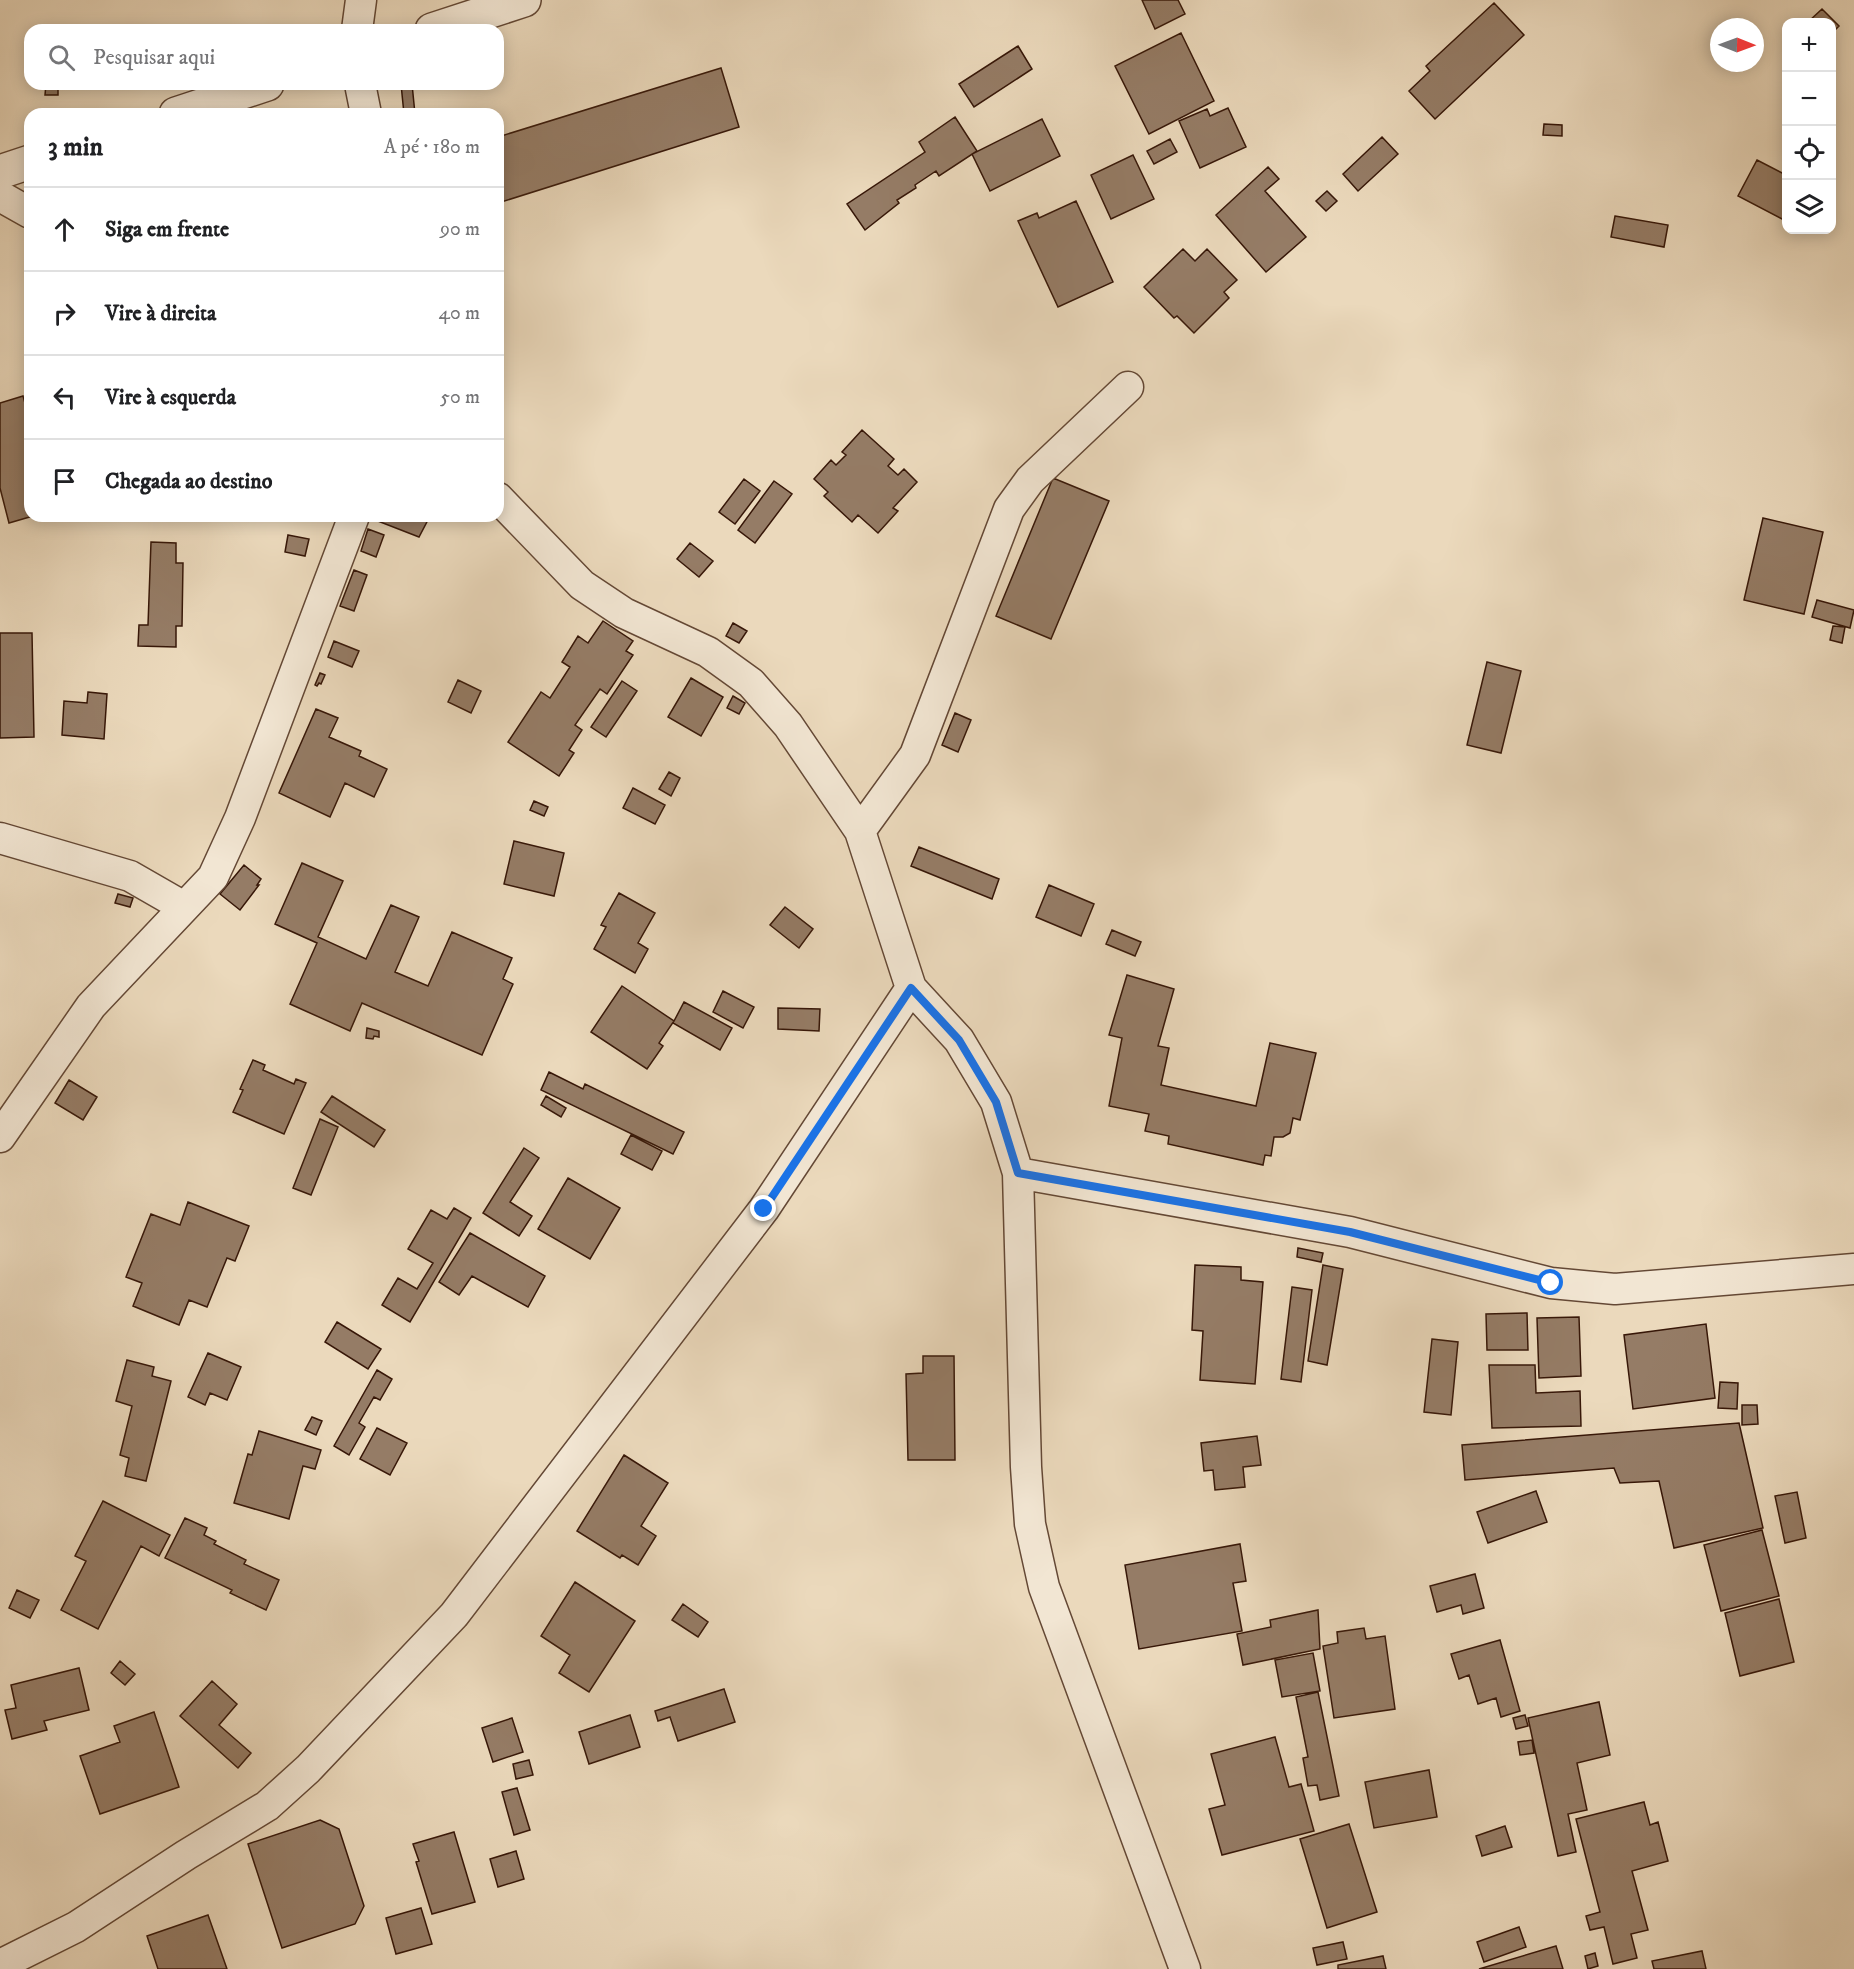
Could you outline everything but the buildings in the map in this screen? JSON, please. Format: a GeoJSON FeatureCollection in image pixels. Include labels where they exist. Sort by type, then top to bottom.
{"type":"FeatureCollection","features":[{"type":"Feature","properties":{"kind":"street"},"geometry":{"type":"LineString","coordinates":[[358,24],[361,0]]}},
{"type":"Feature","properties":{"kind":"street"},"geometry":{"type":"LineString","coordinates":[[450,24],[524,0]]}},
{"type":"Feature","properties":{"kind":"street"},"geometry":{"type":"LineString","coordinates":[[194,108],[249,90]]}},
{"type":"Feature","properties":{"kind":"street"},"geometry":{"type":"LineString","coordinates":[[361,90],[365,108]]}},
{"type":"Feature","properties":{"kind":"street"},"geometry":{"type":"LineString","coordinates":[[0,172],[24,164]]}},
{"type":"Feature","properties":{"kind":"street"},"geometry":{"type":"LineString","coordinates":[[0,196],[24,210]]}},
{"type":"Feature","properties":{"kind":"street"},"geometry":{"type":"LineString","coordinates":[[860,831],[915,755],[1010,509],[1030,480],[1128,387]]}},
{"type":"Feature","properties":{"kind":"street"},"geometry":{"type":"LineString","coordinates":[[504,504],[582,585],[624,613],[708,652],[751,683],[788,724],[860,831],[911,988],[959,1040],[996,1102],[1018,1173],[1026,1467],[1030,1524],[1044,1587],[1185,1969]]}},
{"type":"Feature","properties":{"kind":"street"},"geometry":{"type":"LineString","coordinates":[[0,1137],[91,1006],[213,877],[240,818],[352,522]]}},
{"type":"Feature","properties":{"kind":"street"},"geometry":{"type":"LineString","coordinates":[[0,838],[130,876],[184,907]]}},
{"type":"Feature","properties":{"kind":"street"},"geometry":{"type":"LineString","coordinates":[[0,1965],[76,1927],[186,1855],[267,1806],[308,1769],[454,1615],[764,1209],[911,988]]}},
{"type":"Feature","properties":{"kind":"street"},"geometry":{"type":"LineString","coordinates":[[1018,1173],[1350,1232],[1551,1283],[1578,1287],[1615,1289],[1854,1269]]}},
{"type":"Feature","properties":{"kind":"route"},"geometry":{"type":"LineString","coordinates":[[764,1209],[911,988],[959,1040],[996,1102],[1018,1173],[1350,1232],[1551,1283]]}}]}
